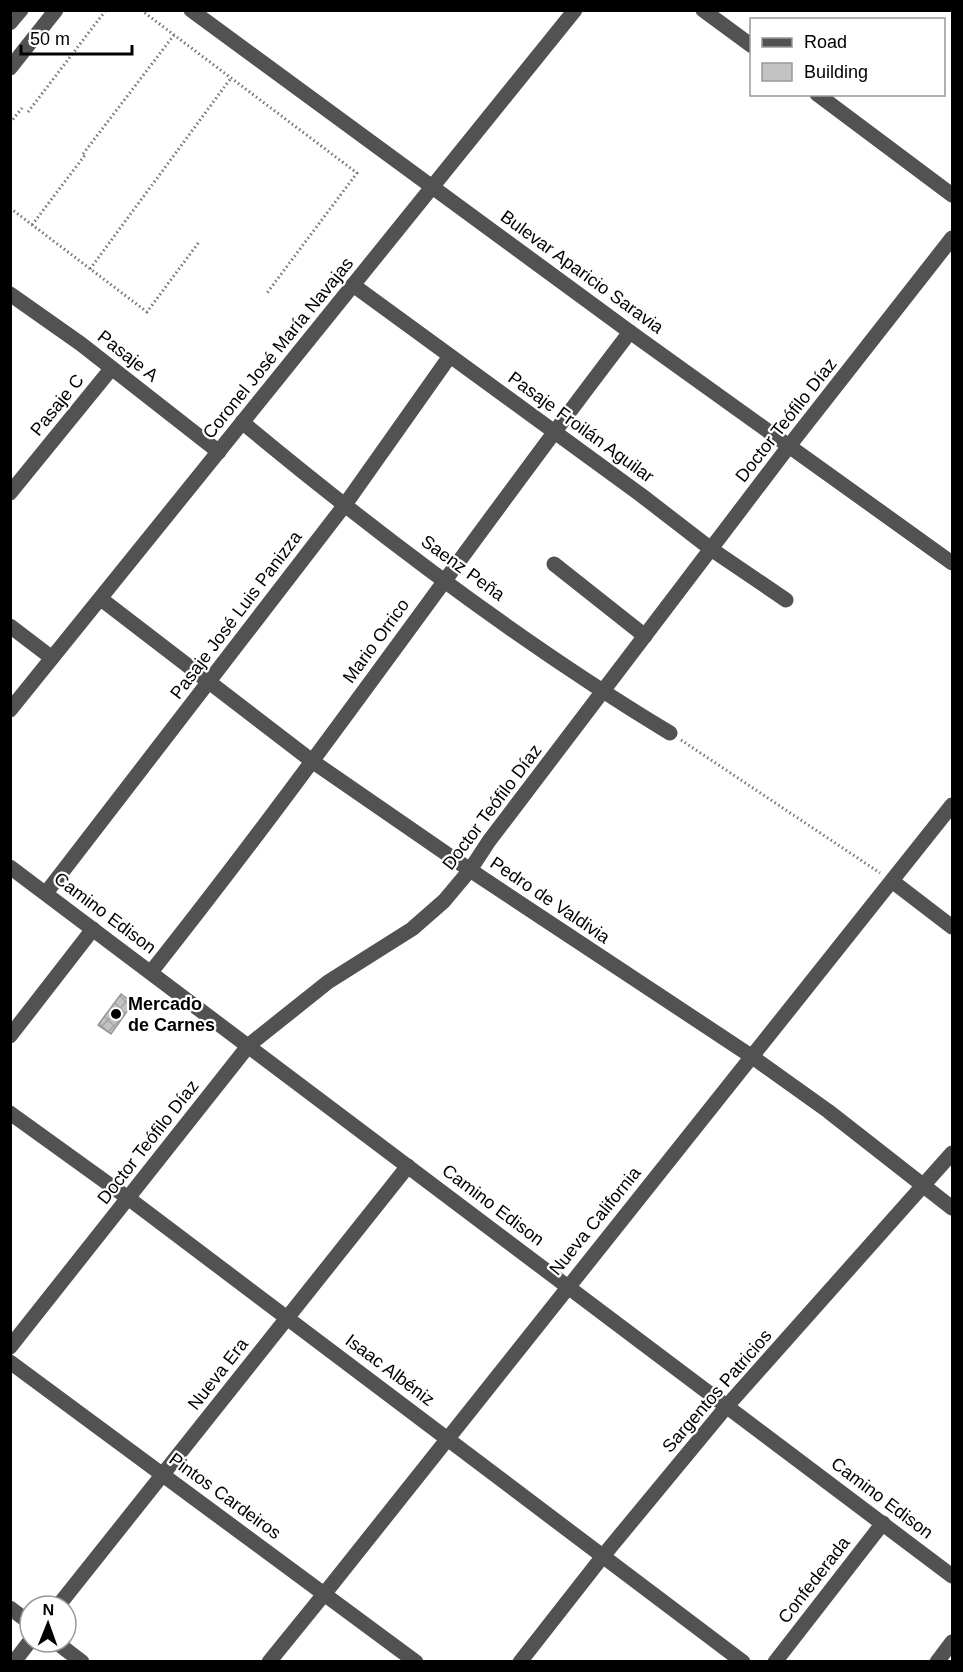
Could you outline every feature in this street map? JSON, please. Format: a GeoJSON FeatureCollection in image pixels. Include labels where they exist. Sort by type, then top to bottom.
{"type":"FeatureCollection","features":[{"type":"Feature","properties":{"kind":"street"},"geometry":{"type":"LineString","coordinates":[[10,23],[21,10]]}},
{"type":"Feature","properties":{"kind":"street"},"geometry":{"type":"LineString","coordinates":[[10,68],[56,10]]}},
{"type":"Feature","properties":{"kind":"street","name":"Bulevar Aparicio Saravia"},"geometry":{"type":"LineString","coordinates":[[191,10],[630,332],[952,563]]}},
{"type":"Feature","properties":{"kind":"street","name":"Coronel José María Navajas"},"geometry":{"type":"LineString","coordinates":[[10,710],[575,10]]}},
{"type":"Feature","properties":{"kind":"street"},"geometry":{"type":"LineString","coordinates":[[703,10],[750,45]]}},
{"type":"Feature","properties":{"kind":"street"},"geometry":{"type":"LineString","coordinates":[[820,96],[952,195]]}},
{"type":"Feature","properties":{"kind":"street","name":"Doctor Teófilo Díaz"},"geometry":{"type":"LineString","coordinates":[[10,1347],[249,1046],[328,982],[412,929],[444,901],[470,870],[489,841],[789,446],[952,238]]}},
{"type":"Feature","properties":{"kind":"street","name":"Pasaje Froilán Aguilar"},"geometry":{"type":"LineString","coordinates":[[353,285],[641,495],[711,549],[786,600]]}},
{"type":"Feature","properties":{"kind":"street","name":"Pasaje A"},"geometry":{"type":"LineString","coordinates":[[10,294],[81,344],[219,452]]}},
{"type":"Feature","properties":{"kind":"street","name":"Mario Orrico"},"geometry":{"type":"LineString","coordinates":[[151,972],[312,761],[554,431],[630,332]]}},
{"type":"Feature","properties":{"kind":"street","name":"Pasaje José Luis Panizza"},"geometry":{"type":"LineString","coordinates":[[45,893],[344,506],[450,356]]}},
{"type":"Feature","properties":{"kind":"street","name":"Pasaje C"},"geometry":{"type":"LineString","coordinates":[[10,493],[111,369]]}},
{"type":"Feature","properties":{"kind":"street","name":"Saenz Peña"},"geometry":{"type":"LineString","coordinates":[[242,422],[344,506],[445,580],[602,692],[669,733]]}},
{"type":"Feature","properties":{"kind":"street"},"geometry":{"type":"LineString","coordinates":[[554,564],[645,636]]}},
{"type":"Feature","properties":{"kind":"street","name":"Pedro de Valdivia"},"geometry":{"type":"LineString","coordinates":[[100,599],[312,761],[470,870],[752,1056],[828,1111],[952,1208]]}},
{"type":"Feature","properties":{"kind":"street"},"geometry":{"type":"LineString","coordinates":[[10,627],[52,658]]}},
{"type":"Feature","properties":{"kind":"street","name":"Nueva California"},"geometry":{"type":"LineString","coordinates":[[269,1662],[952,805]]}},
{"type":"Feature","properties":{"kind":"street","name":"Camino Edison"},"geometry":{"type":"LineString","coordinates":[[10,867],[952,1576]]}},
{"type":"Feature","properties":{"kind":"street"},"geometry":{"type":"LineString","coordinates":[[892,881],[952,927]]}},
{"type":"Feature","properties":{"kind":"street"},"geometry":{"type":"LineString","coordinates":[[10,1036],[93,929]]}},
{"type":"Feature","properties":{"kind":"street","name":"Isaac Albéniz"},"geometry":{"type":"LineString","coordinates":[[10,1113],[128,1198],[743,1662]]}},
{"type":"Feature","properties":{"kind":"street","name":"Sargentos Patricios"},"geometry":{"type":"LineString","coordinates":[[520,1662],[603,1556],[727,1406],[952,1153]]}},
{"type":"Feature","properties":{"kind":"street","name":"Nueva Era"},"geometry":{"type":"LineString","coordinates":[[68,1594],[408,1166]]}},
{"type":"Feature","properties":{"kind":"street","name":"Pintos Cardeiros"},"geometry":{"type":"LineString","coordinates":[[10,1362],[416,1662]]}},
{"type":"Feature","properties":{"kind":"street","name":"Confederada"},"geometry":{"type":"LineString","coordinates":[[776,1662],[883,1523]]}},
{"type":"Feature","properties":{"kind":"street"},"geometry":{"type":"LineString","coordinates":[[937,1662],[952,1642]]}},
{"type":"Feature","properties":{"kind":"path"},"geometry":{"type":"LineString","coordinates":[[28,112],[106,10]]}},
{"type":"Feature","properties":{"kind":"path"},"geometry":{"type":"LineString","coordinates":[[141,10],[357,173],[267,293]]}},
{"type":"Feature","properties":{"kind":"path"},"geometry":{"type":"LineString","coordinates":[[32,225],[174,35]]}},
{"type":"Feature","properties":{"kind":"path"},"geometry":{"type":"LineString","coordinates":[[90,268],[231,78]]}},
{"type":"Feature","properties":{"kind":"path"},"geometry":{"type":"LineString","coordinates":[[10,123],[22,108]]}},
{"type":"Feature","properties":{"kind":"path"},"geometry":{"type":"LineString","coordinates":[[10,208],[147,312],[199,242]]}},
{"type":"Feature","properties":{"kind":"path"},"geometry":{"type":"LineString","coordinates":[[669,733],[892,881]]}},
{"type":"Feature","properties":{"kind":"building","name":"Mercado de Carnes"},"geometry":{"type":"Polygon","coordinates":[[[121,994],[133,1003],[111,1034],[98,1025],[121,994]]]}},
{"type":"Feature","properties":{"kind":"place","name":"Mercado de Carnes"},"geometry":{"type":"Point","coordinates":[116,1014]}}]}
